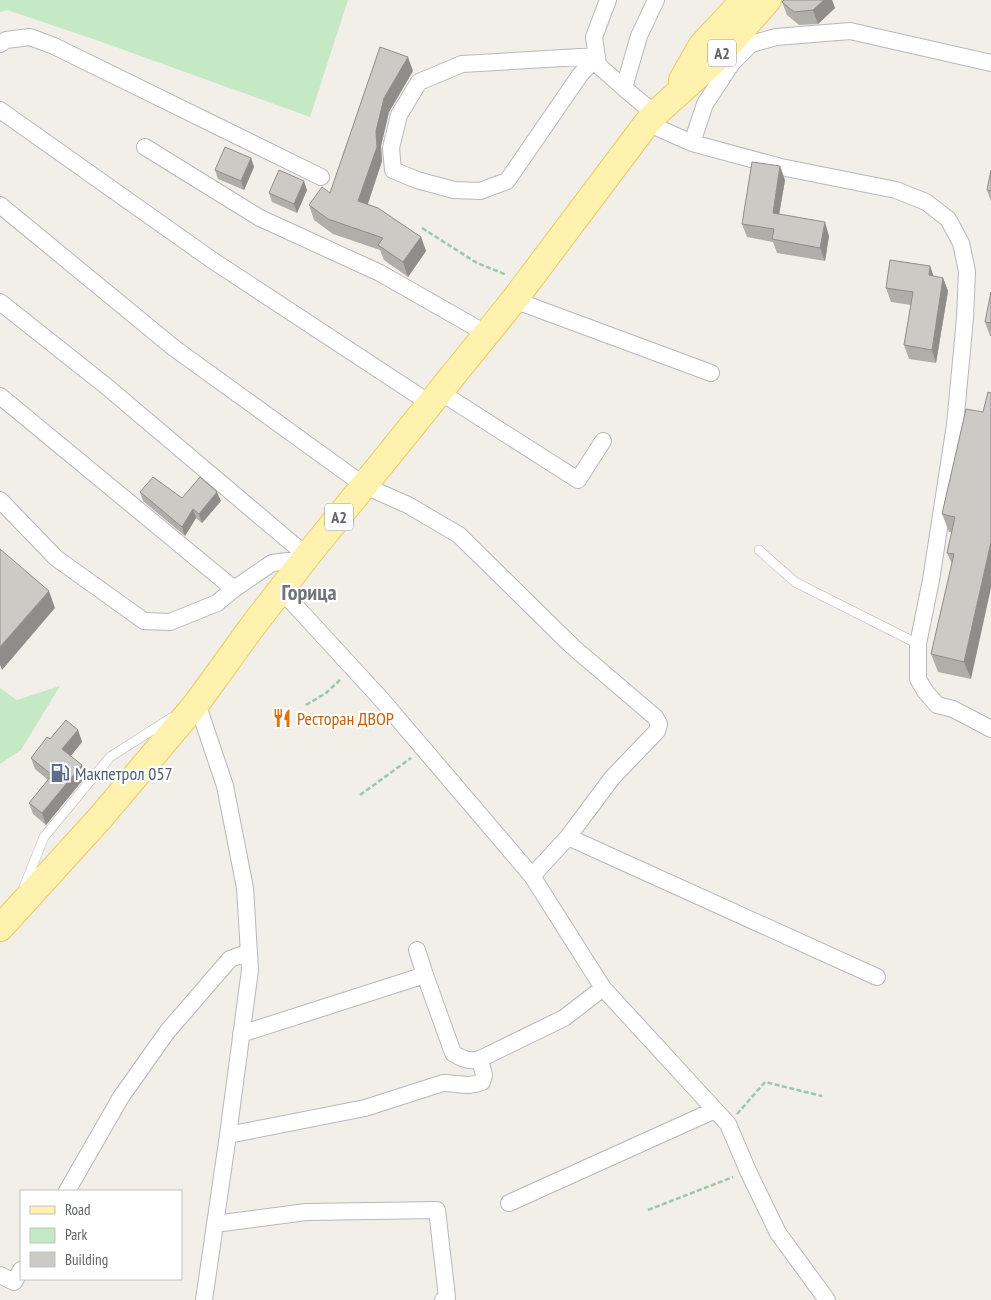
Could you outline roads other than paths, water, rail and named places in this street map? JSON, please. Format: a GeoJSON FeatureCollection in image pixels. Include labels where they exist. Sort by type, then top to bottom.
{"type":"FeatureCollection","features":[{"type":"Feature","properties":{"kind":"main road","name":"A2"},"geometry":{"type":"LineString","coordinates":[[5,923],[102,817],[197,703],[304,560],[487,334],[657,112],[702,45],[744,0]]}},
{"type":"Feature","properties":{"kind":"main road","name":"A2"},"geometry":{"type":"LineString","coordinates":[[657,112],[715,60],[768,0]]}},
{"type":"Feature","properties":{"kind":"street"},"geometry":{"type":"LineString","coordinates":[[608,0],[594,37],[598,65],[624,88],[657,112],[692,143],[780,167],[896,190],[926,202],[948,219],[960,243],[967,271],[965,318],[956,425],[931,580],[918,644],[918,679],[937,706],[953,708],[991,729]]}},
{"type":"Feature","properties":{"kind":"street"},"geometry":{"type":"LineString","coordinates":[[624,88],[639,36],[656,0]]}},
{"type":"Feature","properties":{"kind":"street"},"geometry":{"type":"LineString","coordinates":[[692,143],[705,104],[732,63],[752,44],[776,37],[850,31],[991,63]]}},
{"type":"Feature","properties":{"kind":"street"},"geometry":{"type":"LineString","coordinates":[[0,44],[6,40],[30,37],[54,46],[321,178]]}},
{"type":"Feature","properties":{"kind":"street"},"geometry":{"type":"LineString","coordinates":[[597,56],[580,75],[507,181],[480,190],[454,190],[416,180],[393,170],[391,148],[399,115],[419,82],[462,64],[597,56]]}},
{"type":"Feature","properties":{"kind":"street"},"geometry":{"type":"LineString","coordinates":[[0,110],[212,260],[435,398],[578,480],[603,441]]}},
{"type":"Feature","properties":{"kind":"street"},"geometry":{"type":"LineString","coordinates":[[145,148],[260,218],[380,273],[487,334]]}},
{"type":"Feature","properties":{"kind":"street"},"geometry":{"type":"LineString","coordinates":[[0,205],[174,348],[364,486],[408,505],[459,535],[573,646],[655,717],[659,724],[657,731],[612,778],[568,837],[532,876]]}},
{"type":"Feature","properties":{"kind":"street"},"geometry":{"type":"LineString","coordinates":[[520,291],[711,373]]}},
{"type":"Feature","properties":{"kind":"street"},"geometry":{"type":"LineString","coordinates":[[0,302],[106,386],[304,560]]}},
{"type":"Feature","properties":{"kind":"street"},"geometry":{"type":"LineString","coordinates":[[0,396],[234,589]]}},
{"type":"Feature","properties":{"kind":"street"},"geometry":{"type":"LineString","coordinates":[[0,500],[56,558],[144,622],[170,622],[217,603],[272,563],[304,560]]}},
{"type":"Feature","properties":{"kind":"street"},"geometry":{"type":"LineString","coordinates":[[281,590],[382,700],[532,876],[603,988],[728,1124],[778,1233],[828,1300]]}},
{"type":"Feature","properties":{"kind":"street"},"geometry":{"type":"LineString","coordinates":[[197,703],[225,786],[245,888],[250,970],[204,1300]]}},
{"type":"Feature","properties":{"kind":"street"},"geometry":{"type":"LineString","coordinates":[[568,837],[877,976]]}},
{"type":"Feature","properties":{"kind":"street"},"geometry":{"type":"LineString","coordinates":[[417,950],[453,1053],[462,1059],[473,1061],[480,1059],[564,1018],[603,988]]}},
{"type":"Feature","properties":{"kind":"street"},"geometry":{"type":"LineString","coordinates":[[67,1190],[121,1097],[167,1032],[230,959],[249,952]]}},
{"type":"Feature","properties":{"kind":"street"},"geometry":{"type":"LineString","coordinates":[[241,1034],[425,975]]}},
{"type":"Feature","properties":{"kind":"street"},"geometry":{"type":"LineString","coordinates":[[228,1135],[365,1108],[443,1083],[467,1086],[482,1082],[484,1074],[480,1059]]}},
{"type":"Feature","properties":{"kind":"street"},"geometry":{"type":"LineString","coordinates":[[509,1203],[715,1110]]}},
{"type":"Feature","properties":{"kind":"street"},"geometry":{"type":"LineString","coordinates":[[215,1224],[306,1212],[437,1210],[447,1297],[443,1300]]}},
{"type":"Feature","properties":{"kind":"street"},"geometry":{"type":"LineString","coordinates":[[0,1275],[14,1282],[20,1272]]}},
{"type":"Feature","properties":{"kind":"lane"},"geometry":{"type":"LineString","coordinates":[[759,550],[795,582],[918,644]]}},
{"type":"Feature","properties":{"kind":"place","name":"Ресторан ДВОР"},"geometry":{"type":"Point","coordinates":[282,718]}},
{"type":"Feature","properties":{"kind":"place","name":"Макпетрол 057"},"geometry":{"type":"Point","coordinates":[60,773]}},
{"type":"Feature","properties":{"kind":"district","name":"Горица"},"geometry":{"type":"Point","coordinates":[309,592]}}]}
